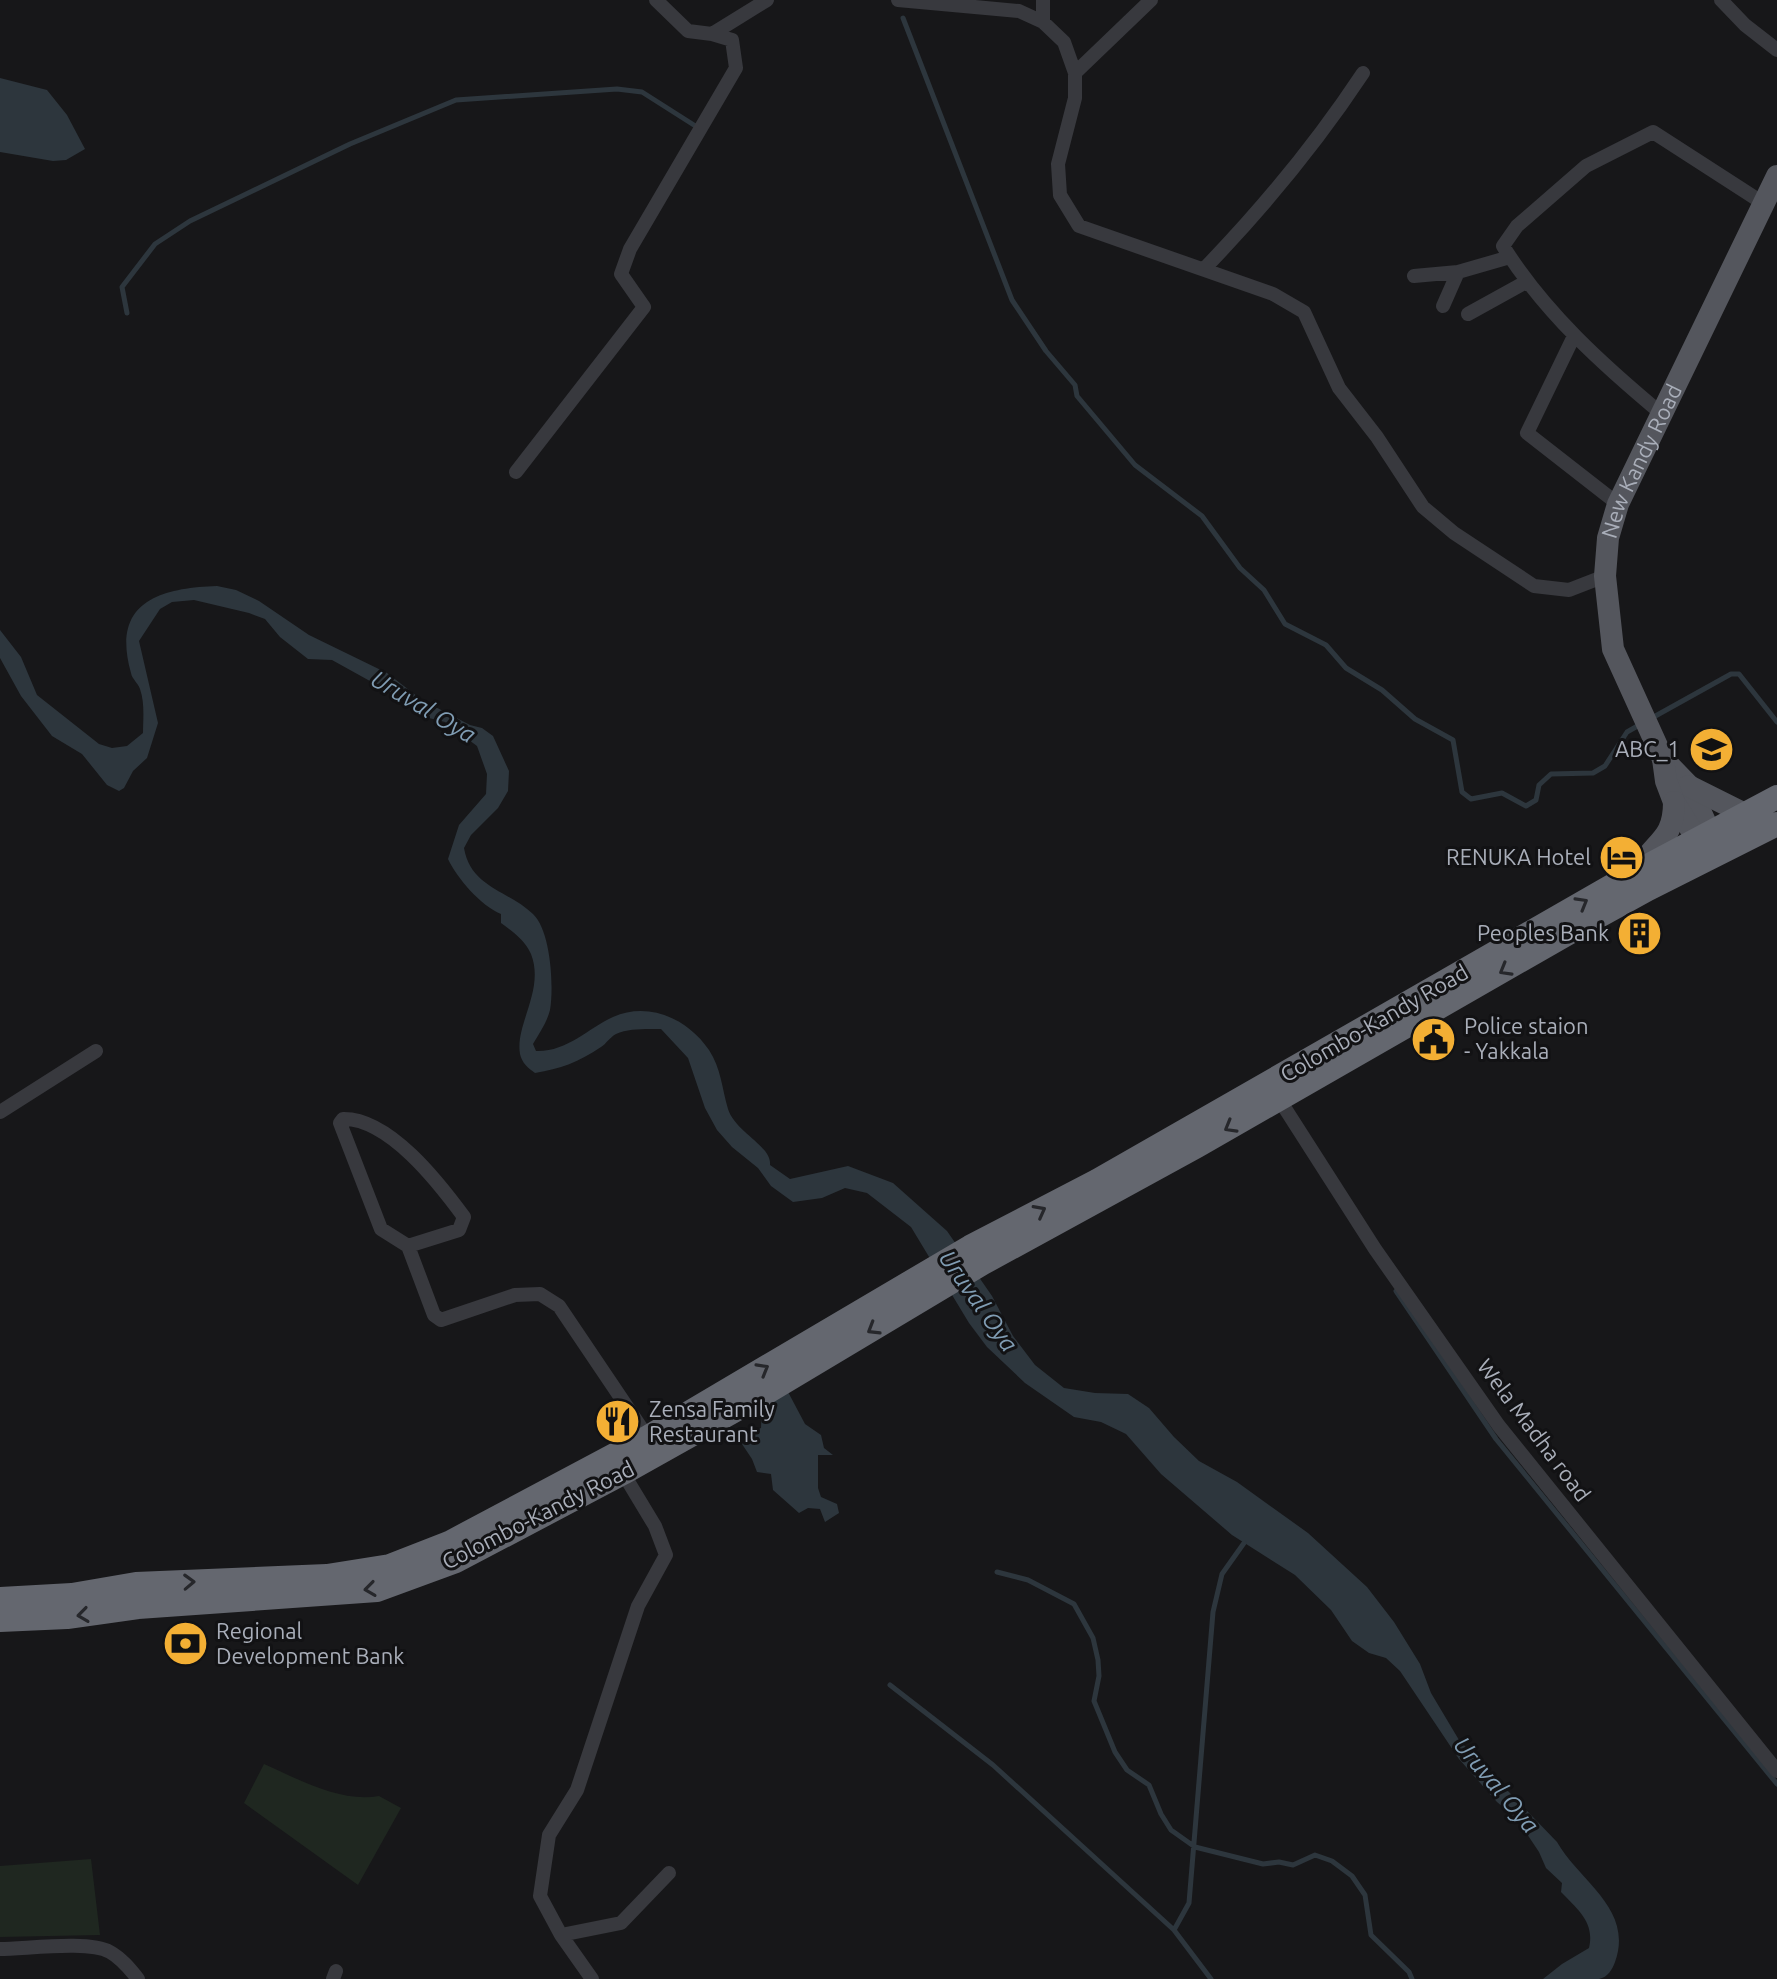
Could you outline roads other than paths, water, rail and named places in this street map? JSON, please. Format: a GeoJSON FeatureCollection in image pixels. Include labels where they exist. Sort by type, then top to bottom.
{"type":"FeatureCollection","features":[{"type":"Feature","properties":{"kind":"highway","name":"Colombo-Kandy Road"},"geometry":{"type":"LineString","coordinates":[[1192,1138],[1279,1099],[1636,895],[1766,809]]}},
{"type":"Feature","properties":{"kind":"highway","name":"Colombo-Kandy Road"},"geometry":{"type":"LineString","coordinates":[[0,1620],[67,1617],[137,1596],[327,1576],[390,1566],[449,1543],[653,1444],[977,1255],[1192,1138],[1638,871],[1710,846],[1766,809]]}},
{"type":"Feature","properties":{"kind":"highway","name":"Colombo-Kandy Road"},"geometry":{"type":"LineString","coordinates":[[0,1599],[377,1590],[456,1561],[623,1473],[653,1444]]}},
{"type":"Feature","properties":{"kind":"main road","name":"New Kandy Road"},"geometry":{"type":"LineString","coordinates":[[1710,846],[1659,750],[1613,649],[1605,576],[1608,538],[1618,504],[1777,176]]}},
{"type":"Feature","properties":{"kind":"main road"},"geometry":{"type":"LineString","coordinates":[[1638,871],[1649,853],[1671,829],[1682,794],[1766,809]]}},
{"type":"Feature","properties":{"kind":"street"},"geometry":{"type":"LineString","coordinates":[[516,472],[644,307],[621,274],[630,249],[736,68],[732,40],[688,31],[656,0]]}},
{"type":"Feature","properties":{"kind":"street"},"geometry":{"type":"LineString","coordinates":[[712,34],[767,0]]}},
{"type":"Feature","properties":{"kind":"street"},"geometry":{"type":"LineString","coordinates":[[898,0],[1019,11],[1043,22],[1064,42],[1075,73],[1075,98],[1058,164],[1060,195],[1079,226],[1273,294],[1304,312],[1339,388],[1377,437],[1423,507],[1454,533],[1534,586],[1569,590],[1605,576]]}},
{"type":"Feature","properties":{"kind":"street"},"geometry":{"type":"LineString","coordinates":[[1043,0],[1043,22]]}},
{"type":"Feature","properties":{"kind":"street"},"geometry":{"type":"LineString","coordinates":[[1075,73],[1151,0]]}},
{"type":"Feature","properties":{"kind":"street"},"geometry":{"type":"LineString","coordinates":[[1721,0],[1745,25],[1777,50]]}},
{"type":"Feature","properties":{"kind":"street"},"geometry":{"type":"LineString","coordinates":[[1204,269],[1255,216],[1323,132],[1363,73]]}},
{"type":"Feature","properties":{"kind":"street"},"geometry":{"type":"LineString","coordinates":[[1663,415],[1574,336],[1526,282],[1503,246],[1517,226],[1586,166],[1653,132],[1763,203]]}},
{"type":"Feature","properties":{"kind":"street"},"geometry":{"type":"LineString","coordinates":[[1414,276],[1458,272],[1510,257]]}},
{"type":"Feature","properties":{"kind":"street"},"geometry":{"type":"LineString","coordinates":[[1443,306],[1458,272]]}},
{"type":"Feature","properties":{"kind":"street"},"geometry":{"type":"LineString","coordinates":[[1468,314],[1526,282]]}},
{"type":"Feature","properties":{"kind":"street"},"geometry":{"type":"LineString","coordinates":[[1574,336],[1527,433],[1618,504]]}},
{"type":"Feature","properties":{"kind":"street"},"geometry":{"type":"LineString","coordinates":[[0,1112],[96,1051]]}},
{"type":"Feature","properties":{"kind":"street","name":"Wela Madha road"},"geometry":{"type":"LineString","coordinates":[[1279,1099],[1375,1249],[1499,1426],[1777,1771]]}},
{"type":"Feature","properties":{"kind":"street"},"geometry":{"type":"LineString","coordinates":[[408,1246],[459,1230],[464,1217],[431,1172],[407,1152],[367,1124],[357,1119],[343,1119],[340,1123],[381,1229],[408,1246],[434,1315],[441,1320],[515,1295],[540,1294],[559,1306],[653,1444]]}},
{"type":"Feature","properties":{"kind":"street"},"geometry":{"type":"LineString","coordinates":[[592,1979],[561,1935],[540,1896],[549,1835],[577,1790],[638,1606],[666,1555],[655,1526],[623,1473]]}},
{"type":"Feature","properties":{"kind":"street"},"geometry":{"type":"LineString","coordinates":[[561,1935],[621,1923],[669,1873]]}},
{"type":"Feature","properties":{"kind":"street"},"geometry":{"type":"LineString","coordinates":[[0,1949],[78,1946],[108,1951],[138,1979]]}},
{"type":"Feature","properties":{"kind":"water"},"geometry":{"type":"Polygon","coordinates":[[[0,78],[47,90],[67,115],[85,149],[66,160],[53,161],[0,152],[0,78]]]}},
{"type":"Feature","properties":{"kind":"water","name":"Uruval Oya"},"geometry":{"type":"Polygon","coordinates":[[[217,586],[236,590],[259,601],[309,635],[387,673],[422,700],[493,736],[509,771],[508,791],[498,808],[471,835],[464,848],[474,872],[533,914],[544,933],[550,960],[551,1000],[547,1019],[533,1044],[536,1051],[567,1044],[603,1022],[627,1013],[654,1012],[679,1022],[709,1050],[719,1071],[732,1117],[765,1151],[770,1165],[790,1179],[848,1166],[893,1183],[947,1231],[992,1296],[1013,1336],[1035,1365],[1064,1388],[1128,1394],[1149,1408],[1199,1461],[1237,1482],[1308,1533],[1367,1587],[1420,1664],[1431,1693],[1459,1740],[1557,1842],[1611,1911],[1619,1943],[1615,1962],[1607,1975],[1599,1979],[1543,1979],[1589,1948],[1590,1931],[1587,1924],[1561,1892],[1562,1883],[1546,1868],[1517,1819],[1497,1802],[1459,1759],[1400,1671],[1386,1658],[1369,1653],[1352,1641],[1331,1610],[1295,1575],[1232,1535],[1161,1474],[1126,1434],[1101,1422],[1074,1417],[1025,1383],[987,1347],[969,1323],[911,1227],[867,1193],[845,1188],[822,1198],[793,1202],[771,1186],[758,1168],[717,1130],[705,1108],[688,1058],[661,1029],[621,1032],[585,1057],[553,1069],[535,1073],[526,1065],[520,1054],[520,1043],[534,981],[531,954],[522,940],[501,923],[501,914],[470,891],[448,859],[459,825],[486,794],[487,774],[477,746],[445,722],[425,717],[415,706],[332,660],[308,659],[280,637],[265,619],[194,600],[172,602],[160,609],[139,641],[158,723],[147,758],[119,791],[107,785],[82,754],[52,736],[21,696],[0,658],[0,630],[21,657],[37,695],[99,744],[112,748],[127,746],[143,733],[142,694],[132,675],[127,649],[128,630],[134,615],[144,604],[159,596],[196,587],[217,586]]]}},
{"type":"Feature","properties":{"kind":"water"},"geometry":{"type":"Polygon","coordinates":[[[787,1390],[805,1424],[821,1435],[824,1448],[833,1455],[818,1455],[821,1497],[837,1504],[839,1513],[825,1522],[820,1509],[808,1508],[799,1513],[773,1490],[771,1474],[757,1472],[738,1438],[761,1428],[762,1403],[787,1390]]]}},
{"type":"Feature","properties":{"kind":"waterway"},"geometry":{"type":"LineString","coordinates":[[903,18],[1012,300],[1046,351],[1075,385],[1077,396],[1135,465],[1202,516],[1240,568],[1264,590],[1285,624],[1326,645],[1346,668],[1382,690],[1415,719],[1453,740],[1462,792],[1471,799],[1502,793],[1526,806],[1536,800],[1539,785],[1551,774],[1593,773],[1605,766],[1627,732],[1641,724]]}},
{"type":"Feature","properties":{"kind":"waterway"},"geometry":{"type":"LineString","coordinates":[[127,313],[122,287],[155,244],[190,221],[350,144],[456,100],[617,89],[642,92],[697,127]]}},
{"type":"Feature","properties":{"kind":"waterway"},"geometry":{"type":"LineString","coordinates":[[1650,719],[1731,674],[1739,674],[1777,722]]}},
{"type":"Feature","properties":{"kind":"waterway"},"geometry":{"type":"LineString","coordinates":[[1396,1291],[1496,1439],[1777,1784]]}},
{"type":"Feature","properties":{"kind":"waterway"},"geometry":{"type":"LineString","coordinates":[[1174,1930],[1189,1903],[1213,1612],[1222,1574],[1244,1543]]}},
{"type":"Feature","properties":{"kind":"waterway"},"geometry":{"type":"LineString","coordinates":[[997,1572],[1028,1580],[1074,1604],[1093,1638],[1099,1676],[1094,1701],[1115,1752],[1127,1770],[1149,1785],[1171,1830],[1195,1847],[1263,1864],[1279,1862],[1293,1865],[1315,1855],[1332,1861],[1352,1876],[1365,1895],[1371,1935],[1409,1972],[1412,1979]]}},
{"type":"Feature","properties":{"kind":"waterway"},"geometry":{"type":"LineString","coordinates":[[890,1685],[993,1765],[1174,1930],[1211,1979]]}},
{"type":"Feature","properties":{"kind":"place","name":"ABC_1"},"geometry":{"type":"Point","coordinates":[1711,749]}},
{"type":"Feature","properties":{"kind":"place","name":"RENUKA Hotel"},"geometry":{"type":"Point","coordinates":[1622,857]}},
{"type":"Feature","properties":{"kind":"place","name":"Peoples Bank"},"geometry":{"type":"Point","coordinates":[1640,933]}},
{"type":"Feature","properties":{"kind":"place","name":"Police staion - Yakkala"},"geometry":{"type":"Point","coordinates":[1433,1039]}},
{"type":"Feature","properties":{"kind":"place","name":"Zensa Family Restaurant"},"geometry":{"type":"Point","coordinates":[618,1422]}},
{"type":"Feature","properties":{"kind":"place","name":"Regional Development Bank"},"geometry":{"type":"Point","coordinates":[185,1644]}}]}
